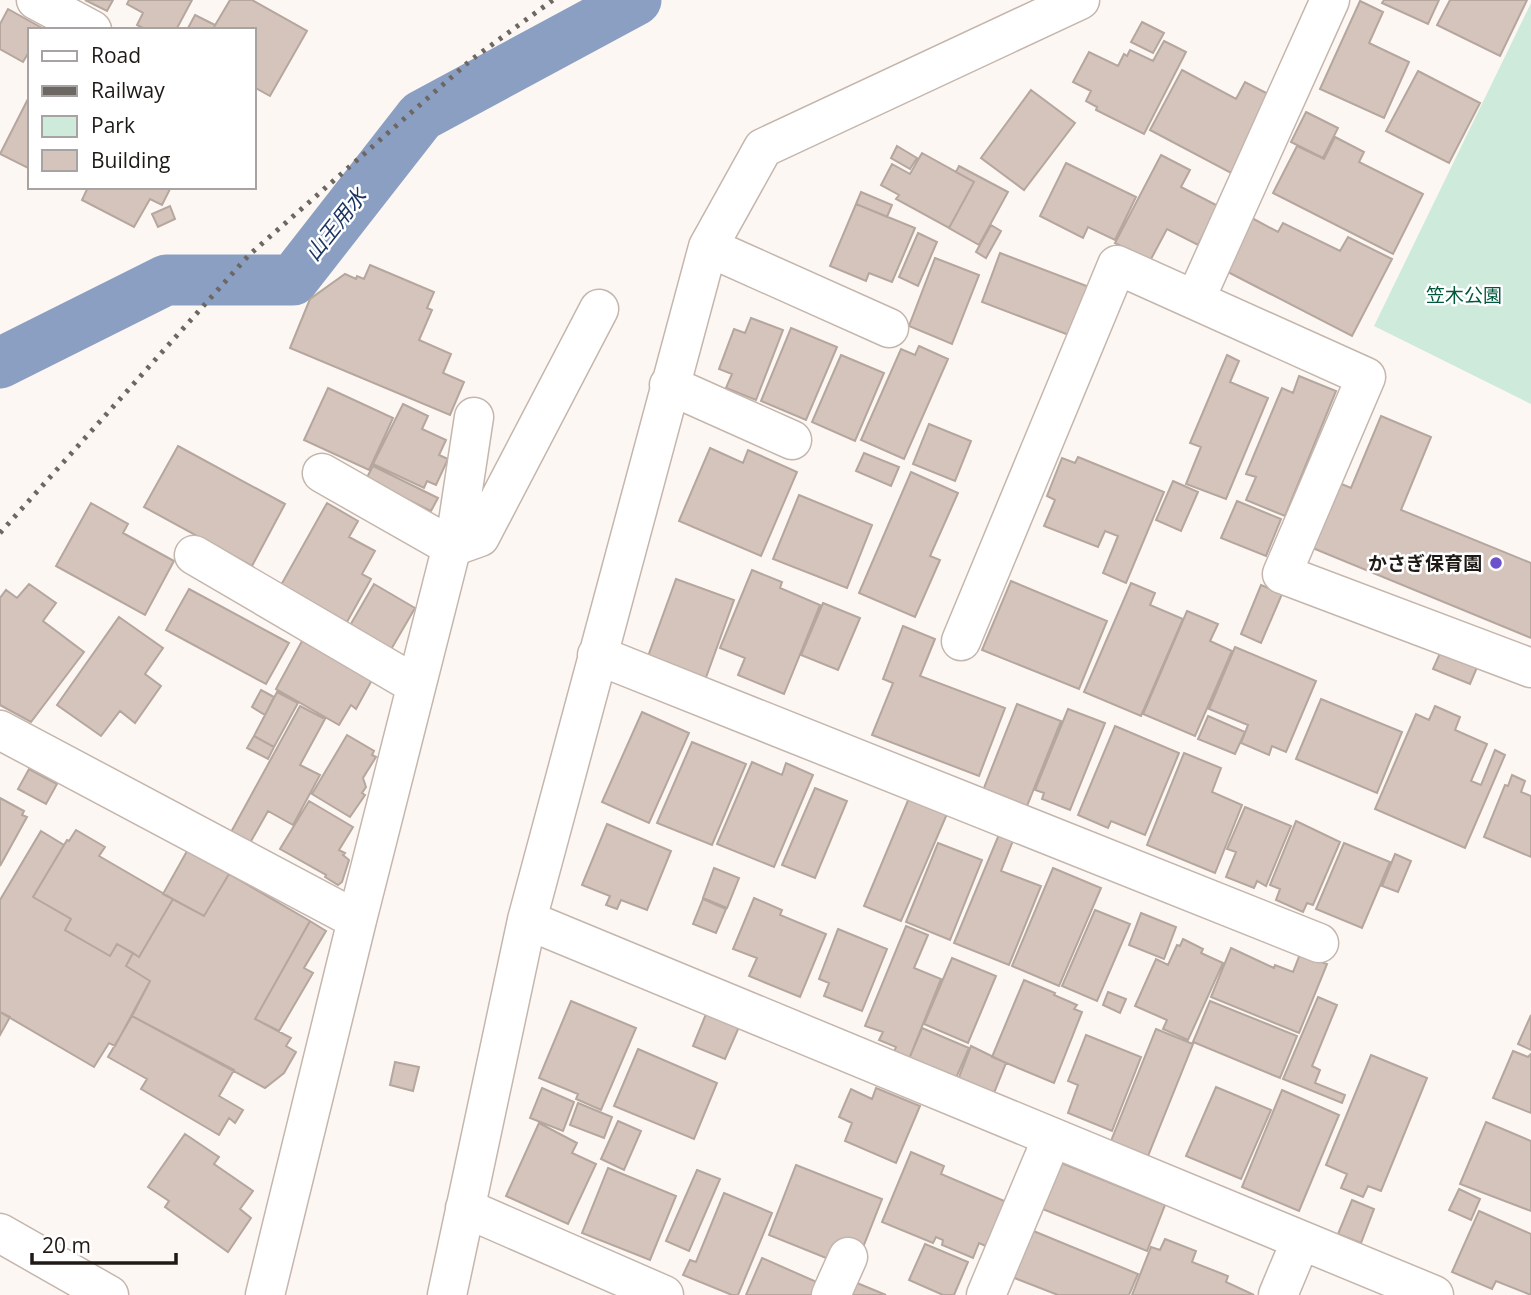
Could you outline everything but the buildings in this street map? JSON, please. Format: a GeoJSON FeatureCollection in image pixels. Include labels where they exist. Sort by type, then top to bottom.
{"type":"FeatureCollection","features":[{"type":"Feature","properties":{"kind":"street"},"geometry":{"type":"LineString","coordinates":[[36,0],[88,28]]}},
{"type":"Feature","properties":{"kind":"street"},"geometry":{"type":"LineString","coordinates":[[447,1295],[527,920],[708,247],[763,148],[1080,0]]}},
{"type":"Feature","properties":{"kind":"street"},"geometry":{"type":"LineString","coordinates":[[1195,300],[1330,0]]}},
{"type":"Feature","properties":{"kind":"street"},"geometry":{"type":"LineString","coordinates":[[708,247],[890,328]]}},
{"type":"Feature","properties":{"kind":"street"},"geometry":{"type":"LineString","coordinates":[[961,641],[1116,265],[1366,377],[1282,574],[1531,668]]}},
{"type":"Feature","properties":{"kind":"street"},"geometry":{"type":"LineString","coordinates":[[322,473],[452,547],[480,537],[599,309]]}},
{"type":"Feature","properties":{"kind":"street"},"geometry":{"type":"LineString","coordinates":[[669,384],[792,440]]}},
{"type":"Feature","properties":{"kind":"street"},"geometry":{"type":"LineString","coordinates":[[265,1295],[458,522],[474,417]]}},
{"type":"Feature","properties":{"kind":"street"},"geometry":{"type":"LineString","coordinates":[[194,555],[416,685]]}},
{"type":"Feature","properties":{"kind":"street"},"geometry":{"type":"LineString","coordinates":[[597,655],[1320,943]]}},
{"type":"Feature","properties":{"kind":"street"},"geometry":{"type":"LineString","coordinates":[[0,730],[357,920]]}},
{"type":"Feature","properties":{"kind":"street"},"geometry":{"type":"LineString","coordinates":[[527,920],[1434,1295]]}},
{"type":"Feature","properties":{"kind":"street"},"geometry":{"type":"LineString","coordinates":[[986,1295],[1052,1138]]}},
{"type":"Feature","properties":{"kind":"street"},"geometry":{"type":"LineString","coordinates":[[465,1208],[664,1295]]}},
{"type":"Feature","properties":{"kind":"street"},"geometry":{"type":"LineString","coordinates":[[0,1233],[109,1295]]}},
{"type":"Feature","properties":{"kind":"street"},"geometry":{"type":"LineString","coordinates":[[1278,1295],[1301,1240]]}},
{"type":"Feature","properties":{"kind":"street"},"geometry":{"type":"LineString","coordinates":[[831,1295],[848,1257]]}},
{"type":"Feature","properties":{"kind":"green space","name":"笠木公園"},"geometry":{"type":"Polygon","coordinates":[[[1531,3],[1531,404],[1374,326],[1531,3]]]}},
{"type":"Feature","properties":{"kind":"waterway","name":"山王用水"},"geometry":{"type":"LineString","coordinates":[[0,363],[166,280],[293,280],[421,116],[636,0]]}},
{"type":"Feature","properties":{"kind":"railway"},"geometry":{"type":"LineString","coordinates":[[0,533],[249,255],[471,60],[553,0]]}},
{"type":"Feature","properties":{"kind":"place","name":"かさぎ保育園"},"geometry":{"type":"Point","coordinates":[1496,563]}}]}
